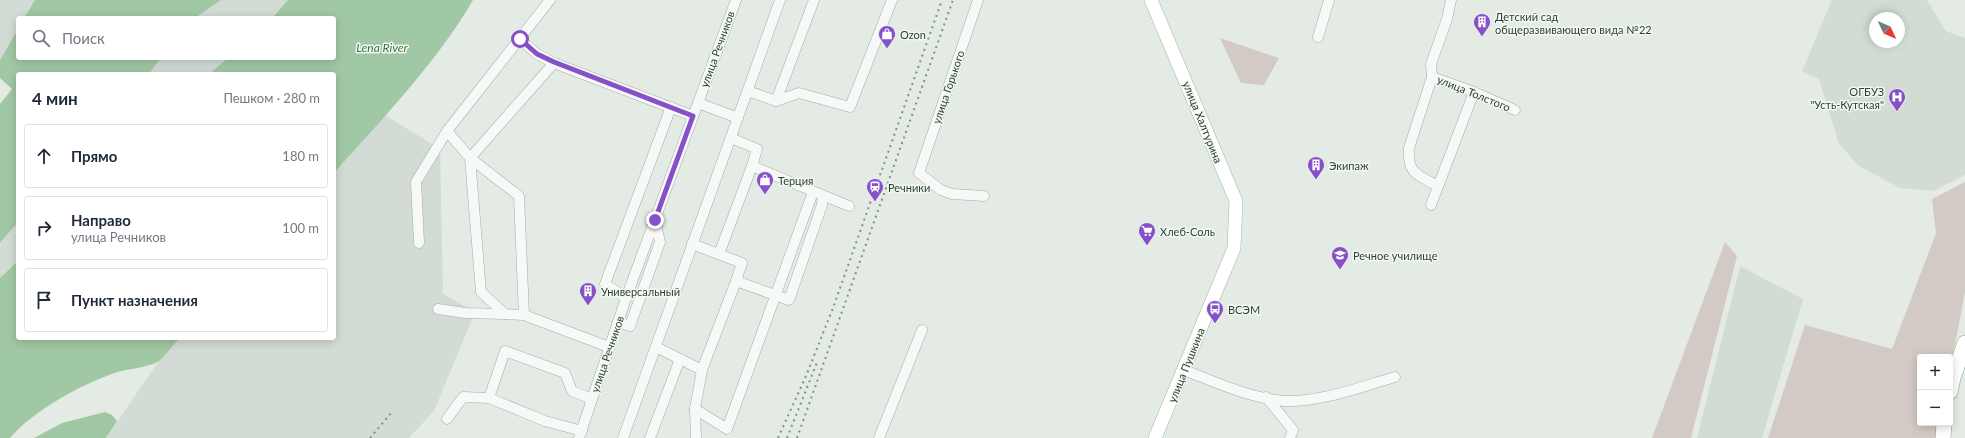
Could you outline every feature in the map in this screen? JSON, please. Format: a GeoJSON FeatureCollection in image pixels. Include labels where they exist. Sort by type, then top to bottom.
{"type":"FeatureCollection","features":[{"type":"Feature","properties":{"kind":"highway"},"geometry":{"type":"LineString","coordinates":[[1950,390],[1965,343]]}},
{"type":"Feature","properties":{"kind":"highway"},"geometry":{"type":"LineString","coordinates":[[1942,438],[1944,426]]}},
{"type":"Feature","properties":{"kind":"main road","name":"улица Халтурина"},"geometry":{"type":"LineString","coordinates":[[1151,0],[1236,202],[1234,248]]}},
{"type":"Feature","properties":{"kind":"main road","name":"улица Пушкина"},"geometry":{"type":"LineString","coordinates":[[1155,438],[1234,248]]}},
{"type":"Feature","properties":{"kind":"street"},"geometry":{"type":"LineString","coordinates":[[419,243],[416,182],[447,131],[550,0]]}},
{"type":"Feature","properties":{"kind":"street","name":"улица Речников"},"geometry":{"type":"LineString","coordinates":[[580,434],[626,298],[736,0]]}},
{"type":"Feature","properties":{"kind":"street"},"geometry":{"type":"LineString","coordinates":[[623,438],[780,0]]}},
{"type":"Feature","properties":{"kind":"street"},"geometry":{"type":"LineString","coordinates":[[776,101],[814,0]]}},
{"type":"Feature","properties":{"kind":"street"},"geometry":{"type":"LineString","coordinates":[[748,91],[776,101],[799,93],[850,107],[892,0]]}},
{"type":"Feature","properties":{"kind":"street","name":"улица Горького"},"geometry":{"type":"LineString","coordinates":[[978,0],[919,174],[941,190],[952,194],[984,196]]}},
{"type":"Feature","properties":{"kind":"street"},"geometry":{"type":"LineString","coordinates":[[1318,36],[1329,0]]}},
{"type":"Feature","properties":{"kind":"street","name":"улица Толстого"},"geometry":{"type":"LineString","coordinates":[[1438,186],[1413,173],[1408,161],[1408,148],[1432,77],[1431,64],[1447,19],[1451,0]]}},
{"type":"Feature","properties":{"kind":"street"},"geometry":{"type":"LineString","coordinates":[[520,39],[537,54],[554,62],[693,116]]}},
{"type":"Feature","properties":{"kind":"street"},"geometry":{"type":"LineString","coordinates":[[505,314],[481,292],[470,158],[554,62]]}},
{"type":"Feature","properties":{"kind":"street","name":"улица Толстого"},"geometry":{"type":"LineString","coordinates":[[1432,77],[1474,92],[1515,110]]}},
{"type":"Feature","properties":{"kind":"street"},"geometry":{"type":"LineString","coordinates":[[1431,205],[1474,92]]}},
{"type":"Feature","properties":{"kind":"street"},"geometry":{"type":"LineString","coordinates":[[698,103],[738,118]]}},
{"type":"Feature","properties":{"kind":"street"},"geometry":{"type":"LineString","coordinates":[[626,298],[605,284],[672,107]]}},
{"type":"Feature","properties":{"kind":"street"},"geometry":{"type":"LineString","coordinates":[[447,131],[470,158],[519,196],[524,315]]}},
{"type":"Feature","properties":{"kind":"street"},"geometry":{"type":"LineString","coordinates":[[719,254],[757,149],[731,138]]}},
{"type":"Feature","properties":{"kind":"street"},"geometry":{"type":"LineString","coordinates":[[752,166],[849,206]]}},
{"type":"Feature","properties":{"kind":"street"},"geometry":{"type":"LineString","coordinates":[[695,409],[727,429],[813,192]]}},
{"type":"Feature","properties":{"kind":"street"},"geometry":{"type":"LineString","coordinates":[[736,281],[789,300],[822,205],[823,196]]}},
{"type":"Feature","properties":{"kind":"street"},"geometry":{"type":"LineString","coordinates":[[618,322],[630,326],[658,249],[660,242],[655,220]]}},
{"type":"Feature","properties":{"kind":"street"},"geometry":{"type":"LineString","coordinates":[[692,244],[742,263],[702,370],[695,409],[696,438]]}},
{"type":"Feature","properties":{"kind":"street"},"geometry":{"type":"LineString","coordinates":[[438,309],[465,313],[524,315],[609,346]]}},
{"type":"Feature","properties":{"kind":"street"},"geometry":{"type":"LineString","coordinates":[[879,438],[922,330]]}},
{"type":"Feature","properties":{"kind":"street"},"geometry":{"type":"LineString","coordinates":[[656,347],[702,370]]}},
{"type":"Feature","properties":{"kind":"street"},"geometry":{"type":"LineString","coordinates":[[489,398],[505,351],[565,372],[572,391],[592,399]]}},
{"type":"Feature","properties":{"kind":"street"},"geometry":{"type":"LineString","coordinates":[[650,438],[680,359]]}},
{"type":"Feature","properties":{"kind":"street"},"geometry":{"type":"LineString","coordinates":[[1184,370],[1240,392],[1285,401],[1324,397],[1395,377]]}},
{"type":"Feature","properties":{"kind":"street"},"geometry":{"type":"LineString","coordinates":[[447,420],[463,397],[489,398],[580,434]]}},
{"type":"Feature","properties":{"kind":"street"},"geometry":{"type":"LineString","coordinates":[[1266,397],[1293,430],[1290,438]]}},
{"type":"Feature","properties":{"kind":"shaded area"},"geometry":{"type":"Polygon","coordinates":[[[0,0],[35,0],[25,16],[16,16],[16,32],[0,60],[0,0]]]}},
{"type":"Feature","properties":{"kind":"shaded area"},"geometry":{"type":"Polygon","coordinates":[[[221,0],[288,0],[274,16],[198,16],[221,0]]]}},
{"type":"Feature","properties":{"kind":"shaded area","name":"ОГБУЗ \"Усть-Кутская\""},"geometry":{"type":"Polygon","coordinates":[[[1832,0],[1927,0],[1946,31],[1965,38],[1965,175],[1933,191],[1900,188],[1859,166],[1839,144],[1819,79],[1802,71],[1832,0]]]}},
{"type":"Feature","properties":{"kind":"shaded area"},"geometry":{"type":"Polygon","coordinates":[[[1220,38],[1279,58],[1264,85],[1241,83],[1220,38]]]}},
{"type":"Feature","properties":{"kind":"shaded area"},"geometry":{"type":"Polygon","coordinates":[[[160,60],[226,60],[211,72],[150,72],[160,60]]]}},
{"type":"Feature","properties":{"kind":"shaded area"},"geometry":{"type":"Polygon","coordinates":[[[385,115],[440,149],[443,294],[475,312],[434,411],[409,438],[106,438],[158,362],[178,340],[336,340],[336,171],[385,115]]]}},
{"type":"Feature","properties":{"kind":"shaded area"},"geometry":{"type":"Polygon","coordinates":[[[1965,182],[1965,292],[1953,355],[1917,354],[1917,426],[1937,426],[1935,438],[1768,438],[1805,325],[1892,349],[1936,233],[1932,199],[1965,182]]]}},
{"type":"Feature","properties":{"kind":"shaded area"},"geometry":{"type":"Polygon","coordinates":[[[16,224],[16,263],[0,278],[0,243],[16,224]]]}},
{"type":"Feature","properties":{"kind":"shaded area"},"geometry":{"type":"Polygon","coordinates":[[[1725,242],[1737,256],[1691,438],[1652,438],[1725,242]]]}},
{"type":"Feature","properties":{"kind":"shaded area"},"geometry":{"type":"Polygon","coordinates":[[[1740,266],[1803,299],[1762,438],[1697,438],[1740,266]]]}},
{"type":"Feature","properties":{"kind":"water"},"geometry":{"type":"Polygon","coordinates":[[[35,0],[221,0],[198,16],[25,16],[35,0]]]}},
{"type":"Feature","properties":{"kind":"water","name":"Lena River"},"geometry":{"type":"Polygon","coordinates":[[[288,0],[473,0],[459,23],[426,68],[336,171],[336,72],[211,72],[226,60],[336,60],[336,16],[274,16],[288,0]]]}},
{"type":"Feature","properties":{"kind":"water"},"geometry":{"type":"Polygon","coordinates":[[[16,32],[16,60],[160,60],[150,72],[16,72],[16,224],[0,243],[0,60],[16,32]]]}},
{"type":"Feature","properties":{"kind":"water"},"geometry":{"type":"Polygon","coordinates":[[[16,263],[16,340],[178,340],[159,361],[145,366],[117,372],[89,383],[45,408],[10,438],[0,438],[0,278],[16,263]]]}},
{"type":"Feature","properties":{"kind":"water"},"geometry":{"type":"Polygon","coordinates":[[[105,412],[112,415],[117,421],[106,438],[34,438],[62,423],[105,412]]]}},
{"type":"Feature","properties":{"kind":"pier"},"geometry":{"type":"Polygon","coordinates":[[[0,78],[12,89],[0,104],[0,78]]]}},
{"type":"Feature","properties":{"kind":"railway"},"geometry":{"type":"LineString","coordinates":[[778,438],[806,376],[833,308],[942,0]]}},
{"type":"Feature","properties":{"kind":"railway"},"geometry":{"type":"LineString","coordinates":[[797,438],[953,0]]}},
{"type":"Feature","properties":{"kind":"railway"},"geometry":{"type":"LineString","coordinates":[[787,438],[818,360]]}},
{"type":"Feature","properties":{"kind":"railway"},"geometry":{"type":"LineString","coordinates":[[370,438],[392,412]]}},
{"type":"Feature","properties":{"kind":"place","name":"Детский сад общеразвивающего вида №22"},"geometry":{"type":"Point","coordinates":[1482,37]}},
{"type":"Feature","properties":{"kind":"place","name":"Ozon"},"geometry":{"type":"Point","coordinates":[887,49]}},
{"type":"Feature","properties":{"kind":"place","name":"ОГБУЗ \"Усть-Кутская\""},"geometry":{"type":"Point","coordinates":[1897,112]}},
{"type":"Feature","properties":{"kind":"place","name":"Экипаж"},"geometry":{"type":"Point","coordinates":[1316,180]}},
{"type":"Feature","properties":{"kind":"place","name":"Терция"},"geometry":{"type":"Point","coordinates":[765,195]}},
{"type":"Feature","properties":{"kind":"place","name":"Речники"},"geometry":{"type":"Point","coordinates":[875,202]}},
{"type":"Feature","properties":{"kind":"place","name":"Хлеб-Соль"},"geometry":{"type":"Point","coordinates":[1147,246]}},
{"type":"Feature","properties":{"kind":"place","name":"Речное училище"},"geometry":{"type":"Point","coordinates":[1340,270]}},
{"type":"Feature","properties":{"kind":"place","name":"Универсальный"},"geometry":{"type":"Point","coordinates":[588,306]}},
{"type":"Feature","properties":{"kind":"place","name":"ВСЭМ"},"geometry":{"type":"Point","coordinates":[1215,324]}},
{"type":"Feature","properties":{"kind":"route"},"geometry":{"type":"LineString","coordinates":[[520,39],[537,54],[554,62],[693,116],[655,220]]}}]}
